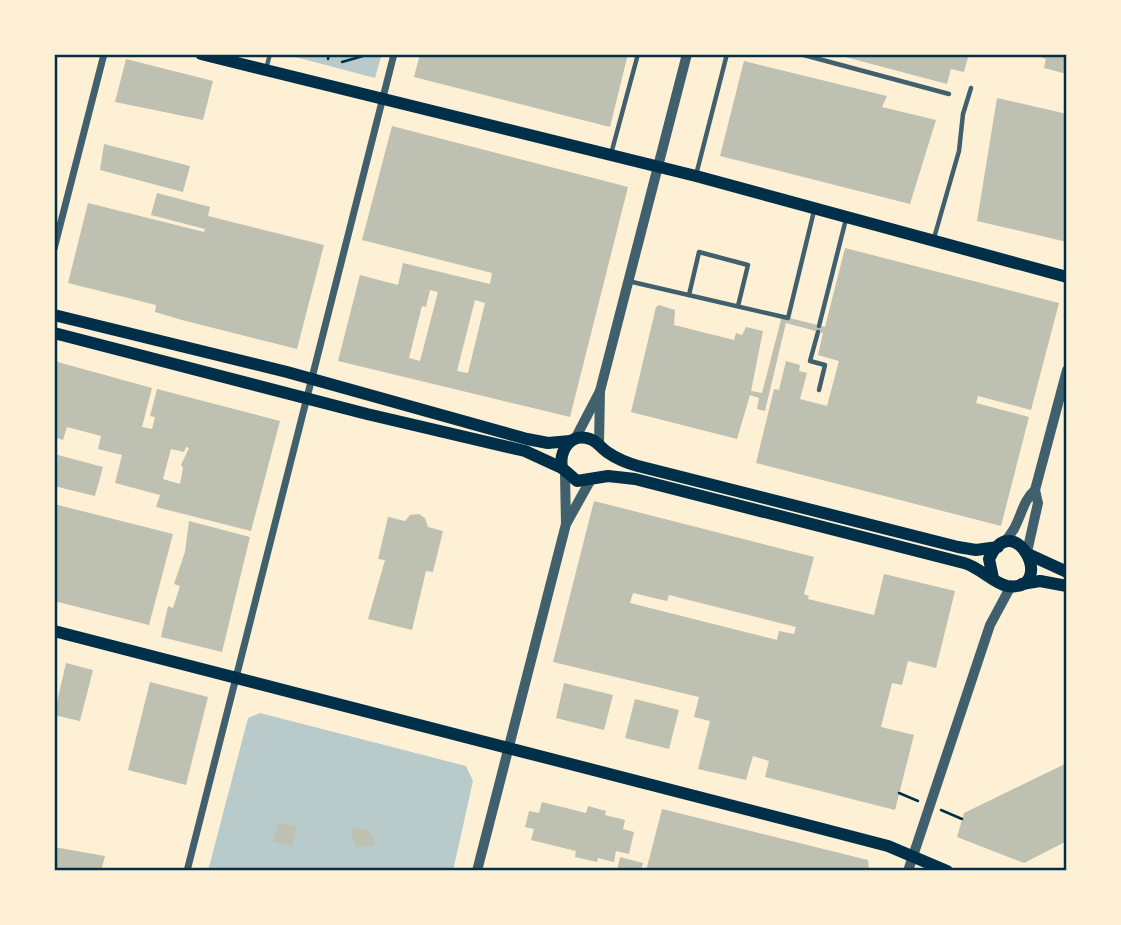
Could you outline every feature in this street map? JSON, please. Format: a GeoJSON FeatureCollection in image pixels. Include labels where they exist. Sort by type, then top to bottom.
{"type":"FeatureCollection","features":[{"type":"Feature","properties":{"kind":"main road"},"geometry":{"type":"LineString","coordinates":[[201,54],[816,206],[1067,277]]}},
{"type":"Feature","properties":{"kind":"main road"},"geometry":{"type":"LineString","coordinates":[[54,315],[312,379],[539,442],[585,438],[622,461],[638,466],[958,547],[976,550],[1000,545],[1020,545],[1029,553],[1067,572]]}},
{"type":"Feature","properties":{"kind":"main road"},"geometry":{"type":"LineString","coordinates":[[54,333],[307,399],[525,451],[564,471],[577,481],[622,477],[652,483],[964,562],[993,578],[1015,586],[1040,581],[1067,586]]}},
{"type":"Feature","properties":{"kind":"main road"},"geometry":{"type":"LineString","coordinates":[[564,471],[561,453],[573,440]]}},
{"type":"Feature","properties":{"kind":"main road"},"geometry":{"type":"LineString","coordinates":[[593,479],[604,465],[601,447]]}},
{"type":"Feature","properties":{"kind":"main road"},"geometry":{"type":"LineString","coordinates":[[993,578],[989,559],[1000,545]]}},
{"type":"Feature","properties":{"kind":"main road"},"geometry":{"type":"LineString","coordinates":[[1015,586],[1031,570],[1029,553]]}},
{"type":"Feature","properties":{"kind":"main road"},"geometry":{"type":"LineString","coordinates":[[54,631],[827,830],[914,857],[947,871]]}},
{"type":"Feature","properties":{"kind":"street"},"geometry":{"type":"LineString","coordinates":[[54,249],[104,54]]}},
{"type":"Feature","properties":{"kind":"street"},"geometry":{"type":"LineString","coordinates":[[187,871],[394,54]]}},
{"type":"Feature","properties":{"kind":"street"},"geometry":{"type":"LineString","coordinates":[[573,440],[600,391],[687,54]]}},
{"type":"Feature","properties":{"kind":"street"},"geometry":{"type":"LineString","coordinates":[[1000,545],[1016,530],[1026,500],[1035,489],[1067,370]]}},
{"type":"Feature","properties":{"kind":"street"},"geometry":{"type":"LineString","coordinates":[[600,391],[601,447]]}},
{"type":"Feature","properties":{"kind":"street"},"geometry":{"type":"LineString","coordinates":[[477,871],[566,524],[564,471]]}},
{"type":"Feature","properties":{"kind":"street"},"geometry":{"type":"LineString","coordinates":[[566,524],[593,479]]}},
{"type":"Feature","properties":{"kind":"street"},"geometry":{"type":"LineString","coordinates":[[1029,553],[1038,503],[1035,489]]}},
{"type":"Feature","properties":{"kind":"street"},"geometry":{"type":"LineString","coordinates":[[908,871],[990,625],[1015,586]]}},
{"type":"Feature","properties":{"kind":"lane"},"geometry":{"type":"LineString","coordinates":[[266,70],[270,54]]}},
{"type":"Feature","properties":{"kind":"lane"},"geometry":{"type":"LineString","coordinates":[[610,155],[638,54]]}},
{"type":"Feature","properties":{"kind":"lane"},"geometry":{"type":"LineString","coordinates":[[696,176],[727,54]]}},
{"type":"Feature","properties":{"kind":"lane"},"geometry":{"type":"LineString","coordinates":[[800,54],[949,94]]}},
{"type":"Feature","properties":{"kind":"lane"},"geometry":{"type":"LineString","coordinates":[[934,239],[959,151],[963,114],[971,88]]}},
{"type":"Feature","properties":{"kind":"lane"},"geometry":{"type":"LineString","coordinates":[[628,281],[789,318],[816,206]]}},
{"type":"Feature","properties":{"kind":"lane"},"geometry":{"type":"LineString","coordinates":[[819,390],[825,365],[810,361],[847,215]]}},
{"type":"Feature","properties":{"kind":"lane"},"geometry":{"type":"LineString","coordinates":[[690,295],[699,252],[748,265],[738,306]]}},
{"type":"Feature","properties":{"kind":"path"},"geometry":{"type":"LineString","coordinates":[[342,62],[370,54]]}},
{"type":"Feature","properties":{"kind":"shaded area"},"geometry":{"type":"Polygon","coordinates":[[[284,54],[382,54],[375,78],[284,54]]]}},
{"type":"Feature","properties":{"kind":"shaded area"},"geometry":{"type":"Polygon","coordinates":[[[260,713],[466,766],[473,781],[453,871],[208,871],[248,718],[260,713]]]}},
{"type":"Feature","properties":{"kind":"building"},"geometry":{"type":"Polygon","coordinates":[[[420,54],[628,54],[610,127],[414,77],[420,54]]]}},
{"type":"Feature","properties":{"kind":"building"},"geometry":{"type":"Polygon","coordinates":[[[834,54],[969,54],[964,72],[951,69],[947,84],[834,54]]]}},
{"type":"Feature","properties":{"kind":"building"},"geometry":{"type":"Polygon","coordinates":[[[1033,54],[1067,54],[1067,74],[1044,68],[1046,59],[1033,54]]]}},
{"type":"Feature","properties":{"kind":"building"},"geometry":{"type":"Polygon","coordinates":[[[126,59],[213,81],[203,120],[115,102],[126,59]]]}},
{"type":"Feature","properties":{"kind":"building"},"geometry":{"type":"Polygon","coordinates":[[[744,61],[887,96],[882,107],[936,120],[910,204],[720,156],[744,61]]]}},
{"type":"Feature","properties":{"kind":"building"},"geometry":{"type":"Polygon","coordinates":[[[997,98],[1067,114],[1067,242],[977,221],[997,98]]]}},
{"type":"Feature","properties":{"kind":"building"},"geometry":{"type":"Polygon","coordinates":[[[392,126],[628,187],[570,417],[338,361],[360,275],[398,285],[403,263],[490,284],[492,273],[362,240],[392,126]],[[430,290],[426,307],[422,306],[409,358],[420,361],[438,292],[430,290]],[[475,300],[457,371],[468,373],[485,303],[475,300]]]}},
{"type":"Feature","properties":{"kind":"building"},"geometry":{"type":"Polygon","coordinates":[[[104,144],[190,166],[183,192],[100,170],[104,144]]]}},
{"type":"Feature","properties":{"kind":"building"},"geometry":{"type":"Polygon","coordinates":[[[157,193],[210,207],[208,216],[324,245],[297,349],[182,320],[155,312],[156,305],[68,283],[88,203],[204,232],[205,229],[151,215],[157,193]]]}},
{"type":"Feature","properties":{"kind":"building"},"geometry":{"type":"Polygon","coordinates":[[[845,248],[1059,303],[1031,410],[978,396],[976,403],[1029,417],[1001,526],[756,463],[774,389],[779,390],[786,361],[800,365],[799,371],[807,373],[800,399],[827,406],[839,361],[818,355],[823,333],[786,323],[765,411],[757,409],[759,398],[750,395],[737,439],[631,412],[656,307],[659,305],[675,310],[674,325],[734,340],[736,333],[742,335],[746,327],[763,331],[751,391],[762,393],[782,316],[825,327],[845,248]]]}},
{"type":"Feature","properties":{"kind":"building"},"geometry":{"type":"Polygon","coordinates":[[[54,361],[152,388],[142,427],[152,429],[155,417],[150,416],[157,389],[280,421],[251,531],[156,507],[160,495],[115,483],[122,455],[98,449],[101,436],[67,427],[63,440],[54,437],[54,361]],[[186,447],[184,452],[171,449],[163,479],[180,484],[183,468],[181,465],[189,448],[186,447]]]}},
{"type":"Feature","properties":{"kind":"building"},"geometry":{"type":"Polygon","coordinates":[[[54,454],[103,467],[95,496],[54,486],[54,454]]]}},
{"type":"Feature","properties":{"kind":"building"},"geometry":{"type":"Polygon","coordinates":[[[594,501],[814,557],[804,594],[809,596],[808,599],[874,615],[884,574],[955,591],[936,668],[908,661],[902,685],[892,683],[881,727],[914,735],[895,810],[765,777],[769,761],[753,756],[746,780],[698,769],[710,721],[694,717],[699,697],[553,662],[594,501]],[[633,593],[630,603],[777,640],[779,631],[794,634],[796,627],[669,595],[667,601],[633,593]]]}},
{"type":"Feature","properties":{"kind":"building"},"geometry":{"type":"Polygon","coordinates":[[[54,504],[173,534],[149,625],[54,601],[54,504]]]}},
{"type":"Feature","properties":{"kind":"building"},"geometry":{"type":"Polygon","coordinates":[[[419,514],[425,518],[428,527],[443,531],[433,572],[426,571],[412,630],[368,619],[385,560],[378,559],[388,517],[405,521],[410,515],[419,514]]]}},
{"type":"Feature","properties":{"kind":"building"},"geometry":{"type":"Polygon","coordinates":[[[189,521],[250,537],[222,652],[161,637],[168,606],[173,608],[180,586],[174,584],[185,552],[189,521]]]}},
{"type":"Feature","properties":{"kind":"building"},"geometry":{"type":"Polygon","coordinates":[[[66,663],[93,670],[80,721],[54,715],[66,663]]]}},
{"type":"Feature","properties":{"kind":"building"},"geometry":{"type":"Polygon","coordinates":[[[150,682],[208,697],[186,785],[128,770],[150,682]]]}},
{"type":"Feature","properties":{"kind":"building"},"geometry":{"type":"Polygon","coordinates":[[[564,683],[613,695],[604,730],[556,718],[564,683]]]}},
{"type":"Feature","properties":{"kind":"building"},"geometry":{"type":"Polygon","coordinates":[[[635,699],[679,710],[669,749],[625,738],[635,699]]]}},
{"type":"Feature","properties":{"kind":"building"},"geometry":{"type":"Polygon","coordinates":[[[1067,763],[1067,841],[1024,863],[957,837],[964,813],[1067,763]]]}},
{"type":"Feature","properties":{"kind":"building"},"geometry":{"type":"Polygon","coordinates":[[[542,802],[586,813],[588,806],[606,811],[605,815],[625,820],[623,829],[634,832],[629,854],[616,851],[614,862],[598,858],[597,862],[575,857],[576,851],[531,840],[534,829],[525,827],[529,811],[539,813],[542,802]]]}},
{"type":"Feature","properties":{"kind":"building"},"geometry":{"type":"Polygon","coordinates":[[[662,809],[868,860],[869,871],[646,871],[662,809]]]}},
{"type":"Feature","properties":{"kind":"building"},"geometry":{"type":"Polygon","coordinates":[[[278,823],[297,827],[292,846],[273,842],[278,823]]]}},
{"type":"Feature","properties":{"kind":"building"},"geometry":{"type":"Polygon","coordinates":[[[353,828],[365,829],[370,833],[375,843],[373,846],[356,847],[351,832],[353,828]]]}},
{"type":"Feature","properties":{"kind":"building"},"geometry":{"type":"Polygon","coordinates":[[[54,847],[105,856],[101,871],[54,871],[54,847]]]}},
{"type":"Feature","properties":{"kind":"building"},"geometry":{"type":"Polygon","coordinates":[[[620,857],[643,863],[641,871],[617,871],[620,857]]]}}]}
